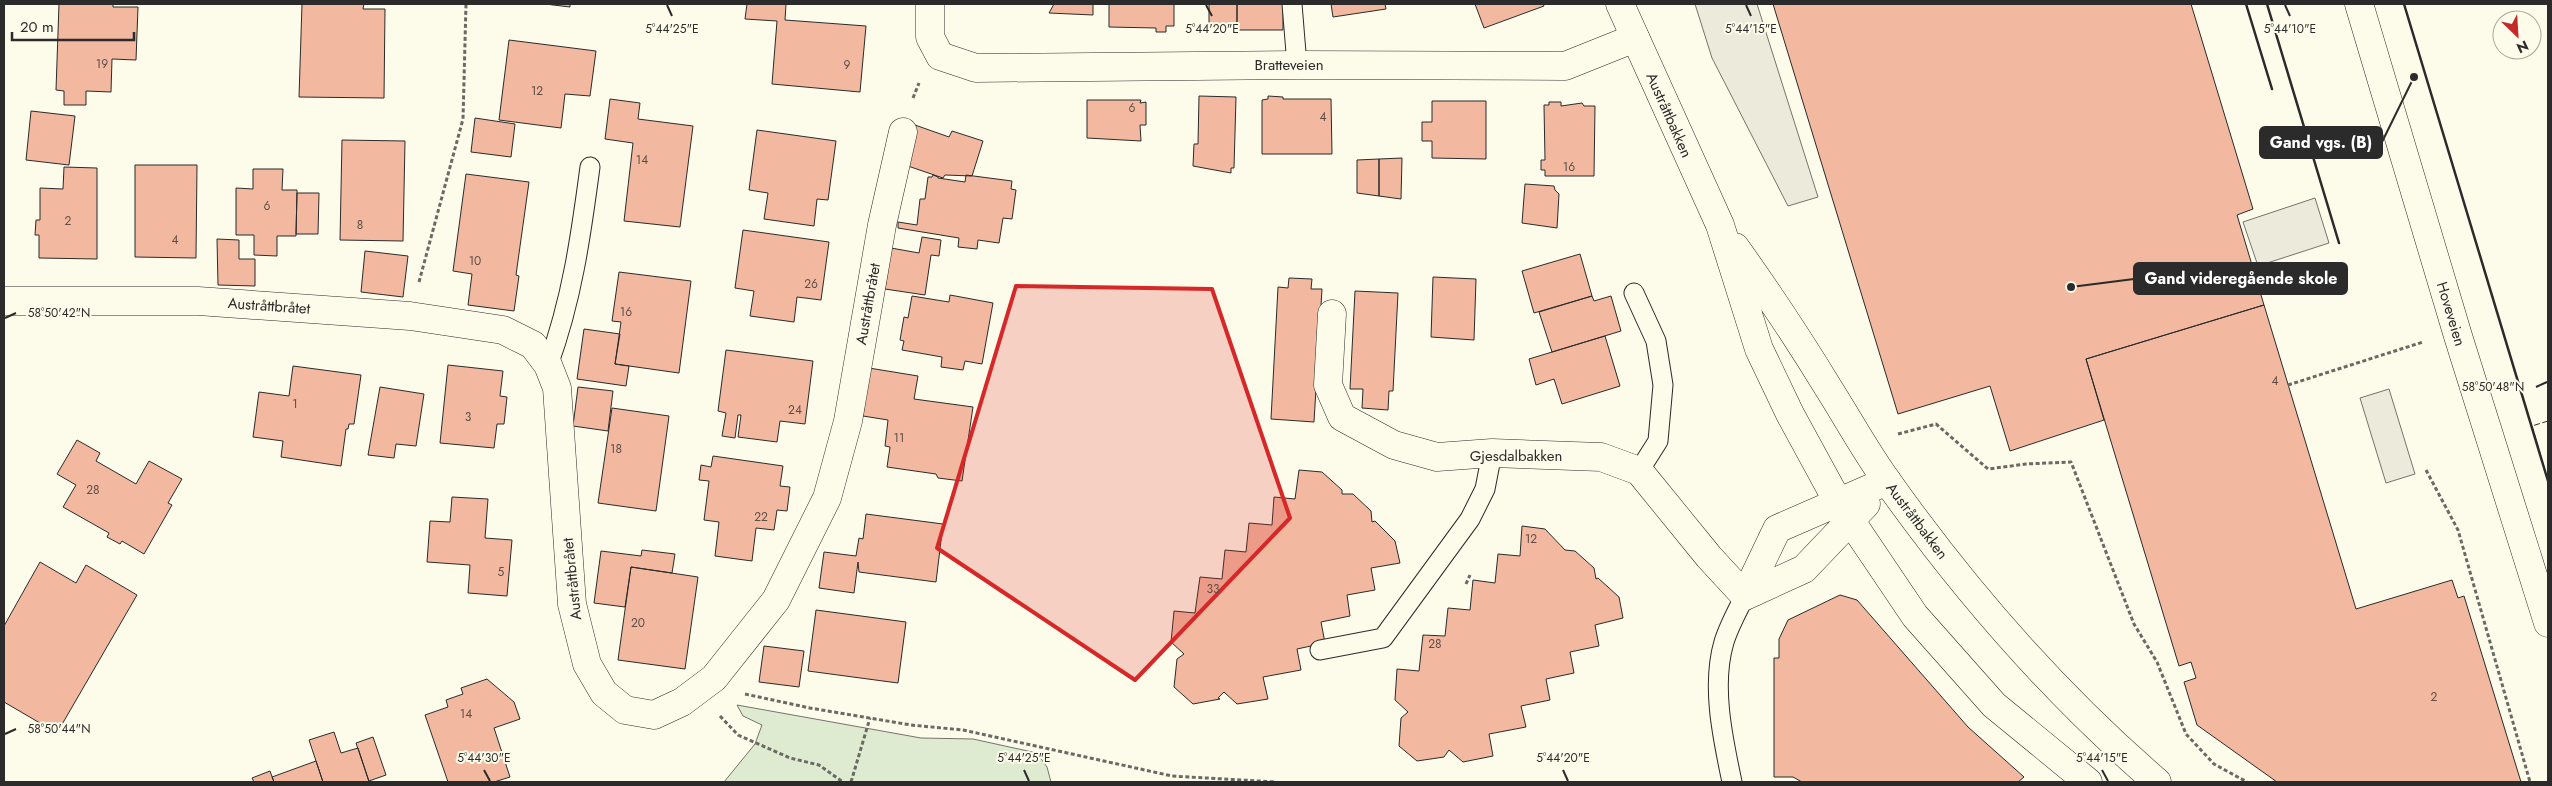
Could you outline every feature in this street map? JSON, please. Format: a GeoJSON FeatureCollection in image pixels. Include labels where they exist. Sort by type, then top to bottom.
{"type":"FeatureCollection","features":[{"type":"Feature","properties":{"kind":"street"},"geometry":{"type":"LineString","coordinates":[[930,4],[930,36],[940,56]]}},
{"type":"Feature","properties":{"kind":"street","name":"Austråttbakken"},"geometry":{"type":"LineString","coordinates":[[1620,4],[1720,225],[1759,349],[1790,414],[1844,512],[1915,616],[1994,705],[2088,782]]}},
{"type":"Feature","properties":{"kind":"street","name":"Hoveveien"},"geometry":{"type":"LineString","coordinates":[[2359,4],[2458,336],[2548,623]]}},
{"type":"Feature","properties":{"kind":"street","name":"Bratteveien"},"geometry":{"type":"LineString","coordinates":[[940,56],[976,68],[1296,65],[1565,66],[1635,38]]}},
{"type":"Feature","properties":{"kind":"street","name":"Austråttbråtet"},"geometry":{"type":"LineString","coordinates":[[4,301],[198,301],[410,316],[503,330],[533,345],[548,365],[557,388],[572,604],[586,664],[604,693],[625,710],[654,715],[682,702],[714,678],[776,600],[827,498],[848,421],[882,225],[903,132]]}},
{"type":"Feature","properties":{"kind":"street","name":"Austråttbakken"},"geometry":{"type":"LineString","coordinates":[[1720,225],[1782,314],[1887,481],[1947,561],[2042,673],[2107,739],[2157,782]]}},
{"type":"Feature","properties":{"kind":"street","name":"Gjesdalbakken"},"geometry":{"type":"LineString","coordinates":[[1332,314],[1328,385],[1333,401],[1342,417],[1394,445],[1437,457],[1492,453],[1601,457],[1639,471]]}},
{"type":"Feature","properties":{"kind":"street"},"geometry":{"type":"LineString","coordinates":[[1639,471],[1709,557],[1745,596]]}},
{"type":"Feature","properties":{"kind":"street"},"geometry":{"type":"LineString","coordinates":[[1745,596],[1804,569],[1844,512],[1887,481]]}},
{"type":"Feature","properties":{"kind":"street"},"geometry":{"type":"LineString","coordinates":[[1745,596],[1777,529],[1844,512]]}},
{"type":"Feature","properties":{"kind":"lane"},"geometry":{"type":"LineString","coordinates":[[1292,4],[1296,65]]}},
{"type":"Feature","properties":{"kind":"lane"},"geometry":{"type":"LineString","coordinates":[[548,365],[562,326],[578,258],[590,167]]}},
{"type":"Feature","properties":{"kind":"lane"},"geometry":{"type":"LineString","coordinates":[[1634,293],[1656,341],[1663,385],[1658,441],[1639,471]]}},
{"type":"Feature","properties":{"kind":"lane"},"geometry":{"type":"LineString","coordinates":[[1320,650],[1383,638],[1470,519],[1485,489],[1492,453]]}},
{"type":"Feature","properties":{"kind":"lane"},"geometry":{"type":"LineString","coordinates":[[1732,782],[1724,745],[1719,681],[1724,643],[1745,596]]}},
{"type":"Feature","properties":{"kind":"path"},"geometry":{"type":"LineString","coordinates":[[410,316],[463,119],[466,4]]}},
{"type":"Feature","properties":{"kind":"path"},"geometry":{"type":"LineString","coordinates":[[903,132],[917,85],[940,56]]}},
{"type":"Feature","properties":{"kind":"path"},"geometry":{"type":"LineString","coordinates":[[2288,385],[2431,339]]}},
{"type":"Feature","properties":{"kind":"path"},"geometry":{"type":"LineString","coordinates":[[1888,437],[1936,424],[1988,469],[2026,464],[2071,462],[2134,624],[2157,662],[2186,734],[2214,764],[2247,782]]}},
{"type":"Feature","properties":{"kind":"path"},"geometry":{"type":"LineString","coordinates":[[2426,470],[2458,530],[2530,782]]}},
{"type":"Feature","properties":{"kind":"path"},"geometry":{"type":"LineString","coordinates":[[714,678],[740,692],[911,725],[963,730],[1172,776],[1276,782]]}},
{"type":"Feature","properties":{"kind":"path"},"geometry":{"type":"LineString","coordinates":[[851,782],[870,718]]}},
{"type":"Feature","properties":{"kind":"path"},"geometry":{"type":"LineString","coordinates":[[755,742],[790,758],[819,765],[843,782]]}},
{"type":"Feature","properties":{"kind":"highlighted area"},"geometry":{"type":"Polygon","coordinates":[[[1016,286],[1212,289],[1290,518],[1135,680],[937,548],[1016,286]]]}},
{"type":"Feature","properties":{"kind":"green space"},"geometry":{"type":"Polygon","coordinates":[[[737,705],[921,738],[973,739],[1037,753],[1047,767],[1051,782],[724,782],[755,744],[762,725],[743,716],[737,705]]]}},
{"type":"Feature","properties":{"kind":"shaded area"},"geometry":{"type":"Polygon","coordinates":[[[1695,4],[1757,4],[1818,197],[1788,206],[1712,58],[1695,4]]]}},
{"type":"Feature","properties":{"kind":"shaded area"},"geometry":{"type":"Polygon","coordinates":[[[2315,198],[2329,243],[2258,266],[2243,222],[2315,198]]]}},
{"type":"Feature","properties":{"kind":"shaded area"},"geometry":{"type":"Polygon","coordinates":[[[2389,389],[2415,474],[2386,483],[2360,398],[2389,389]]]}},
{"type":"Feature","properties":{"kind":"building"},"geometry":{"type":"Polygon","coordinates":[[[59,4],[113,4],[113,7],[138,7],[136,60],[112,59],[111,92],[86,91],[86,105],[64,105],[64,91],[56,90],[59,4]]]}},
{"type":"Feature","properties":{"kind":"building"},"geometry":{"type":"Polygon","coordinates":[[[302,4],[364,4],[363,9],[385,9],[384,98],[299,97],[302,4]]]}},
{"type":"Feature","properties":{"kind":"building"},"geometry":{"type":"Polygon","coordinates":[[[545,4],[570,4],[570,7],[545,4]]]}},
{"type":"Feature","properties":{"kind":"building"},"geometry":{"type":"Polygon","coordinates":[[[747,4],[786,4],[785,20],[866,26],[860,92],[772,84],[777,21],[745,19],[747,4]]]}},
{"type":"Feature","properties":{"kind":"building"},"geometry":{"type":"Polygon","coordinates":[[[1054,4],[1093,4],[1093,15],[1049,13],[1054,4]]]}},
{"type":"Feature","properties":{"kind":"building"},"geometry":{"type":"Polygon","coordinates":[[[1109,4],[1174,4],[1174,26],[1166,26],[1166,32],[1156,32],[1156,28],[1109,27],[1109,4]]]}},
{"type":"Feature","properties":{"kind":"building"},"geometry":{"type":"Polygon","coordinates":[[[1209,4],[1237,4],[1237,27],[1209,27],[1209,4]]]}},
{"type":"Feature","properties":{"kind":"building"},"geometry":{"type":"Polygon","coordinates":[[[1237,4],[1283,4],[1283,30],[1237,30],[1237,4]]]}},
{"type":"Feature","properties":{"kind":"building"},"geometry":{"type":"Polygon","coordinates":[[[1331,4],[1385,4],[1386,9],[1333,17],[1331,4]]]}},
{"type":"Feature","properties":{"kind":"building"},"geometry":{"type":"Polygon","coordinates":[[[1475,4],[1543,4],[1544,6],[1484,28],[1475,4]]]}},
{"type":"Feature","properties":{"kind":"building"},"geometry":{"type":"Polygon","coordinates":[[[1773,4],[2191,4],[2253,209],[2237,215],[2264,305],[2086,359],[2104,420],[2010,451],[1990,386],[1898,414],[1773,4]]]}},
{"type":"Feature","properties":{"kind":"building"},"geometry":{"type":"Polygon","coordinates":[[[509,40],[596,51],[590,96],[565,94],[561,128],[499,120],[509,40]]]}},
{"type":"Feature","properties":{"kind":"building"},"geometry":{"type":"Polygon","coordinates":[[[1199,96],[1236,97],[1234,168],[1231,168],[1231,173],[1193,166],[1194,144],[1198,144],[1199,96]]]}},
{"type":"Feature","properties":{"kind":"building"},"geometry":{"type":"Polygon","coordinates":[[[1268,96],[1283,97],[1283,99],[1331,99],[1332,154],[1262,154],[1262,100],[1268,99],[1268,96]]]}},
{"type":"Feature","properties":{"kind":"building"},"geometry":{"type":"Polygon","coordinates":[[[610,99],[640,103],[638,119],[693,126],[680,227],[624,221],[633,143],[605,139],[610,99]]]}},
{"type":"Feature","properties":{"kind":"building"},"geometry":{"type":"Polygon","coordinates":[[[1087,100],[1141,100],[1140,103],[1146,102],[1146,125],[1140,125],[1141,141],[1087,138],[1087,100]]]}},
{"type":"Feature","properties":{"kind":"building"},"geometry":{"type":"Polygon","coordinates":[[[1432,101],[1486,101],[1486,159],[1432,158],[1432,141],[1422,141],[1422,122],[1432,122],[1432,101]]]}},
{"type":"Feature","properties":{"kind":"building"},"geometry":{"type":"Polygon","coordinates":[[[1549,102],[1561,102],[1561,106],[1582,103],[1584,106],[1595,106],[1594,176],[1545,176],[1545,170],[1541,170],[1541,160],[1545,160],[1544,105],[1549,105],[1549,102]]]}},
{"type":"Feature","properties":{"kind":"building"},"geometry":{"type":"Polygon","coordinates":[[[31,111],[75,116],[69,165],[26,160],[31,111]]]}},
{"type":"Feature","properties":{"kind":"building"},"geometry":{"type":"Polygon","coordinates":[[[475,118],[515,124],[511,157],[471,152],[475,118]]]}},
{"type":"Feature","properties":{"kind":"building"},"geometry":{"type":"Polygon","coordinates":[[[915,125],[949,137],[952,131],[983,141],[972,176],[945,175],[943,178],[902,164],[915,125]]]}},
{"type":"Feature","properties":{"kind":"building"},"geometry":{"type":"Polygon","coordinates":[[[757,130],[836,141],[828,200],[817,199],[814,226],[764,219],[768,193],[749,190],[757,130]]]}},
{"type":"Feature","properties":{"kind":"building"},"geometry":{"type":"Polygon","coordinates":[[[342,140],[405,141],[403,241],[340,240],[342,140]]]}},
{"type":"Feature","properties":{"kind":"building"},"geometry":{"type":"Polygon","coordinates":[[[1402,158],[1401,199],[1379,196],[1379,159],[1402,158]]]}},
{"type":"Feature","properties":{"kind":"building"},"geometry":{"type":"Polygon","coordinates":[[[1379,159],[1379,196],[1357,193],[1357,160],[1379,159]]]}},
{"type":"Feature","properties":{"kind":"building"},"geometry":{"type":"Polygon","coordinates":[[[135,165],[197,165],[196,258],[135,257],[135,165]]]}},
{"type":"Feature","properties":{"kind":"building"},"geometry":{"type":"Polygon","coordinates":[[[64,167],[97,168],[97,259],[39,258],[39,235],[35,235],[36,220],[40,220],[40,188],[63,189],[64,167]]]}},
{"type":"Feature","properties":{"kind":"building"},"geometry":{"type":"Polygon","coordinates":[[[253,169],[283,169],[282,190],[297,190],[296,236],[277,236],[277,256],[254,255],[254,235],[236,235],[236,188],[253,189],[253,169]]]}},
{"type":"Feature","properties":{"kind":"building"},"geometry":{"type":"Polygon","coordinates":[[[466,174],[529,182],[516,275],[519,276],[514,311],[468,305],[472,274],[453,271],[466,174]]]}},
{"type":"Feature","properties":{"kind":"building"},"geometry":{"type":"Polygon","coordinates":[[[933,175],[938,178],[965,182],[966,175],[1012,181],[1011,189],[1016,190],[1012,219],[1003,218],[999,243],[978,240],[977,249],[958,247],[959,238],[898,228],[898,222],[917,225],[920,199],[925,199],[928,177],[933,175]]]}},
{"type":"Feature","properties":{"kind":"building"},"geometry":{"type":"Polygon","coordinates":[[[1525,184],[1554,186],[1559,194],[1557,228],[1522,223],[1525,184]]]}},
{"type":"Feature","properties":{"kind":"building"},"geometry":{"type":"Polygon","coordinates":[[[297,193],[319,193],[318,234],[296,234],[297,193]]]}},
{"type":"Feature","properties":{"kind":"building"},"geometry":{"type":"Polygon","coordinates":[[[743,230],[829,242],[821,300],[797,297],[794,322],[750,316],[754,291],[735,288],[743,230]]]}},
{"type":"Feature","properties":{"kind":"building"},"geometry":{"type":"Polygon","coordinates":[[[922,237],[941,240],[939,256],[931,255],[925,295],[885,289],[891,248],[919,253],[922,237]]]}},
{"type":"Feature","properties":{"kind":"building"},"geometry":{"type":"Polygon","coordinates":[[[217,239],[239,240],[239,259],[255,259],[255,286],[218,285],[217,239]]]}},
{"type":"Feature","properties":{"kind":"building"},"geometry":{"type":"Polygon","coordinates":[[[365,251],[408,256],[403,297],[361,292],[365,251]]]}},
{"type":"Feature","properties":{"kind":"building"},"geometry":{"type":"Polygon","coordinates":[[[1580,254],[1592,296],[1534,313],[1522,271],[1580,254]]]}},
{"type":"Feature","properties":{"kind":"building"},"geometry":{"type":"Polygon","coordinates":[[[619,272],[691,281],[679,373],[615,364],[621,322],[612,321],[619,272]]]}},
{"type":"Feature","properties":{"kind":"building"},"geometry":{"type":"Polygon","coordinates":[[[1433,277],[1476,279],[1474,340],[1431,337],[1433,277]]]}},
{"type":"Feature","properties":{"kind":"building"},"geometry":{"type":"Polygon","coordinates":[[[1289,278],[1312,279],[1311,289],[1322,289],[1314,422],[1271,419],[1278,287],[1288,288],[1289,278]]]}},
{"type":"Feature","properties":{"kind":"building"},"geometry":{"type":"Polygon","coordinates":[[[1355,291],[1398,293],[1393,391],[1389,391],[1388,410],[1362,408],[1363,389],[1350,389],[1355,291]]]}},
{"type":"Feature","properties":{"kind":"building"},"geometry":{"type":"Polygon","coordinates":[[[950,295],[993,303],[982,364],[965,361],[963,370],[941,367],[942,357],[902,350],[904,341],[900,340],[904,317],[908,318],[912,296],[949,302],[950,295]]]}},
{"type":"Feature","properties":{"kind":"building"},"geometry":{"type":"Polygon","coordinates":[[[1592,296],[1594,301],[1611,296],[1621,331],[1552,352],[1539,312],[1592,296]]]}},
{"type":"Feature","properties":{"kind":"building"},"geometry":{"type":"Polygon","coordinates":[[[2264,305],[2356,609],[2452,580],[2458,598],[2464,596],[2521,782],[2277,782],[2197,725],[2184,682],[2196,678],[2191,662],[2179,666],[2086,359],[2264,305]]]}},
{"type":"Feature","properties":{"kind":"building"},"geometry":{"type":"Polygon","coordinates":[[[584,329],[620,334],[615,364],[629,366],[626,386],[577,379],[584,329]]]}},
{"type":"Feature","properties":{"kind":"building"},"geometry":{"type":"Polygon","coordinates":[[[1605,336],[1620,386],[1562,404],[1554,379],[1536,385],[1529,359],[1605,336]]]}},
{"type":"Feature","properties":{"kind":"building"},"geometry":{"type":"Polygon","coordinates":[[[726,350],[813,361],[805,424],[780,421],[777,442],[738,437],[741,415],[738,415],[735,438],[722,436],[726,413],[718,411],[726,350]]]}},
{"type":"Feature","properties":{"kind":"building"},"geometry":{"type":"Polygon","coordinates":[[[448,365],[503,371],[500,396],[507,397],[504,424],[497,424],[494,448],[440,443],[448,365]]]}},
{"type":"Feature","properties":{"kind":"building"},"geometry":{"type":"Polygon","coordinates":[[[293,366],[361,375],[354,424],[349,424],[348,429],[346,429],[341,466],[281,457],[283,441],[253,437],[259,392],[289,396],[293,366]]]}},
{"type":"Feature","properties":{"kind":"building"},"geometry":{"type":"Polygon","coordinates":[[[869,368],[918,376],[914,399],[973,407],[962,481],[938,478],[936,474],[887,467],[890,447],[885,446],[888,420],[863,416],[869,368]]]}},
{"type":"Feature","properties":{"kind":"building"},"geometry":{"type":"Polygon","coordinates":[[[380,387],[424,394],[416,446],[396,444],[394,458],[368,455],[380,387]]]}},
{"type":"Feature","properties":{"kind":"building"},"geometry":{"type":"Polygon","coordinates":[[[578,387],[613,391],[608,431],[573,426],[578,387]]]}},
{"type":"Feature","properties":{"kind":"building"},"geometry":{"type":"Polygon","coordinates":[[[612,408],[669,416],[656,511],[598,503],[612,408]]]}},
{"type":"Feature","properties":{"kind":"building"},"geometry":{"type":"Polygon","coordinates":[[[77,440],[100,453],[96,461],[136,484],[149,461],[182,479],[168,503],[172,505],[144,554],[122,541],[120,544],[107,537],[109,533],[63,507],[76,485],[57,474],[77,440]]]}},
{"type":"Feature","properties":{"kind":"building"},"geometry":{"type":"Polygon","coordinates":[[[713,456],[783,466],[780,486],[790,487],[787,511],[777,510],[774,530],[756,528],[752,561],[715,556],[719,522],[704,520],[709,481],[699,480],[701,465],[711,467],[713,456]]]}},
{"type":"Feature","properties":{"kind":"building"},"geometry":{"type":"Polygon","coordinates":[[[1299,470],[1322,472],[1342,490],[1342,494],[1353,494],[1371,511],[1372,522],[1375,521],[1395,541],[1400,563],[1371,568],[1375,590],[1347,595],[1350,616],[1321,622],[1325,643],[1297,649],[1301,670],[1263,677],[1268,699],[1237,704],[1224,692],[1218,698],[1220,699],[1193,704],[1174,687],[1177,659],[1184,654],[1171,642],[1174,611],[1195,613],[1200,577],[1222,579],[1225,550],[1246,552],[1249,523],[1272,525],[1274,497],[1295,499],[1299,470]]]}},
{"type":"Feature","properties":{"kind":"building"},"geometry":{"type":"Polygon","coordinates":[[[452,497],[488,499],[485,538],[512,540],[507,596],[468,593],[470,565],[427,562],[430,521],[450,522],[452,497]]]}},
{"type":"Feature","properties":{"kind":"building"},"geometry":{"type":"Polygon","coordinates":[[[866,514],[943,524],[936,582],[859,572],[858,562],[854,593],[819,588],[824,552],[856,556],[859,538],[863,539],[866,514]]]}},
{"type":"Feature","properties":{"kind":"building"},"geometry":{"type":"Polygon","coordinates":[[[1522,526],[1545,529],[1565,550],[1575,551],[1594,568],[1596,579],[1598,578],[1619,597],[1623,618],[1595,625],[1599,646],[1570,652],[1574,673],[1546,679],[1550,700],[1521,706],[1526,727],[1489,734],[1493,756],[1463,762],[1449,750],[1444,757],[1417,761],[1399,746],[1401,718],[1408,712],[1395,700],[1397,669],[1419,671],[1423,635],[1445,636],[1448,608],[1470,610],[1473,580],[1495,583],[1498,554],[1520,556],[1522,526]]]}},
{"type":"Feature","properties":{"kind":"building"},"geometry":{"type":"Polygon","coordinates":[[[642,550],[675,554],[672,573],[631,567],[625,607],[594,603],[601,551],[641,556],[642,550]]]}},
{"type":"Feature","properties":{"kind":"building"},"geometry":{"type":"Polygon","coordinates":[[[40,562],[76,583],[86,565],[137,595],[57,733],[4,702],[4,626],[40,562]]]}},
{"type":"Feature","properties":{"kind":"building"},"geometry":{"type":"Polygon","coordinates":[[[631,567],[698,577],[685,669],[618,660],[631,567]]]}},
{"type":"Feature","properties":{"kind":"building"},"geometry":{"type":"Polygon","coordinates":[[[1840,595],[1857,600],[1968,727],[2024,777],[2018,782],[1802,782],[1793,777],[1774,777],[1774,658],[1779,658],[1779,639],[1788,620],[1840,595]]]}},
{"type":"Feature","properties":{"kind":"building"},"geometry":{"type":"Polygon","coordinates":[[[816,610],[906,622],[898,683],[808,671],[816,610]]]}},
{"type":"Feature","properties":{"kind":"building"},"geometry":{"type":"Polygon","coordinates":[[[764,646],[804,651],[799,687],[759,682],[764,646]]]}},
{"type":"Feature","properties":{"kind":"building"},"geometry":{"type":"Polygon","coordinates":[[[487,679],[514,702],[520,719],[494,728],[510,777],[494,782],[448,782],[425,715],[448,707],[446,700],[463,694],[461,688],[487,679]]]}},
{"type":"Feature","properties":{"kind":"building"},"geometry":{"type":"Polygon","coordinates":[[[334,732],[341,753],[358,748],[369,782],[323,782],[309,740],[334,732]]]}},
{"type":"Feature","properties":{"kind":"building"},"geometry":{"type":"Polygon","coordinates":[[[373,737],[386,775],[369,781],[356,743],[373,737]]]}},
{"type":"Feature","properties":{"kind":"building"},"geometry":{"type":"Polygon","coordinates":[[[316,761],[323,782],[274,782],[272,777],[316,761]]]}},
{"type":"Feature","properties":{"kind":"building"},"geometry":{"type":"Polygon","coordinates":[[[270,771],[274,782],[254,782],[252,778],[270,771]]]}},
{"type":"Feature","properties":{"kind":"fence"},"geometry":{"type":"LineString","coordinates":[[2548,421],[2532,426],[2548,481]]}},
{"type":"Feature","properties":{"kind":"wall"},"geometry":{"type":"LineString","coordinates":[[2246,4],[2272,89]]}},
{"type":"Feature","properties":{"kind":"wall"},"geometry":{"type":"LineString","coordinates":[[2267,4],[2339,243]]}},
{"type":"Feature","properties":{"kind":"wall"},"geometry":{"type":"LineString","coordinates":[[2404,4],[2548,481]]}},
{"type":"Feature","properties":{"kind":"place","name":"Gand vgs. (B)"},"geometry":{"type":"Point","coordinates":[2414,77]}},
{"type":"Feature","properties":{"kind":"place","name":"Gand videregående skole"},"geometry":{"type":"Point","coordinates":[2071,287]}}]}
